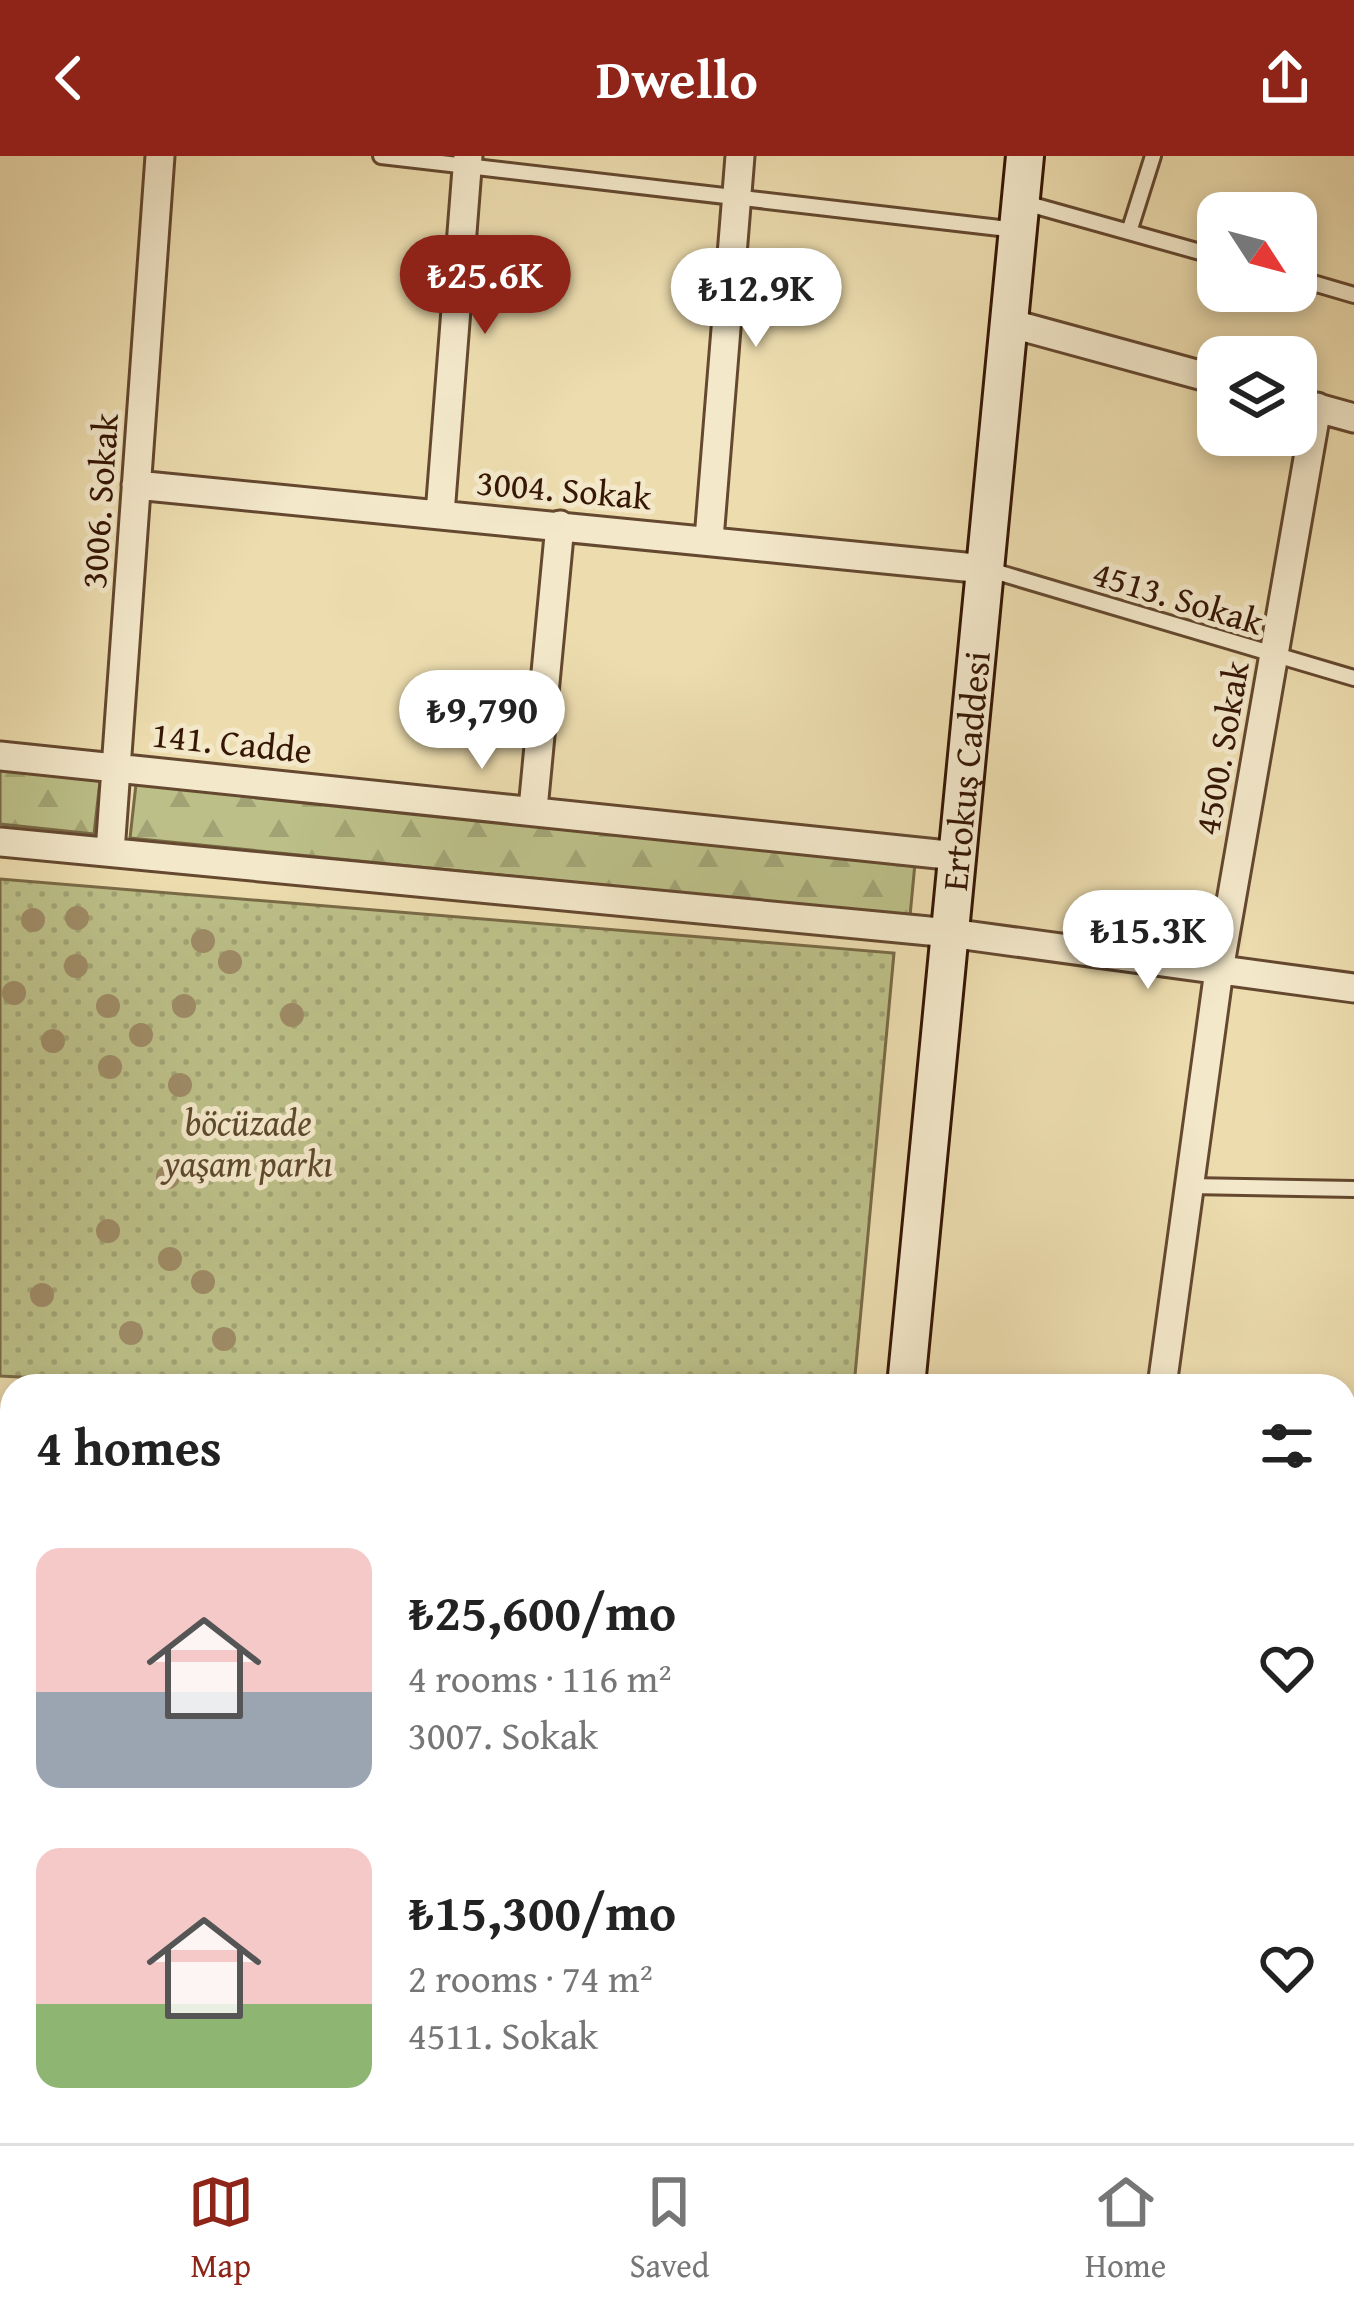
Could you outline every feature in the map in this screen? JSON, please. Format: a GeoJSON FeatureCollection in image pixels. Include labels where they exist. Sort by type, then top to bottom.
{"type":"FeatureCollection","features":[{"type":"Feature","properties":{"kind":"main road","name":"Ertokuş Caddesi"},"geometry":{"type":"LineString","coordinates":[[907,1374],[1024,156]]}},
{"type":"Feature","properties":{"kind":"street","name":"3006. Sokak"},"geometry":{"type":"LineString","coordinates":[[110,852],[160,156]]}},
{"type":"Feature","properties":{"kind":"street"},"geometry":{"type":"LineString","coordinates":[[709,539],[740,156]]}},
{"type":"Feature","properties":{"kind":"street"},"geometry":{"type":"LineString","coordinates":[[440,514],[467,161]]}},
{"type":"Feature","properties":{"kind":"street"},"geometry":{"type":"LineString","coordinates":[[1009,323],[1197,374]]}},
{"type":"Feature","properties":{"kind":"street"},"geometry":{"type":"LineString","coordinates":[[1317,408],[1354,418]]}},
{"type":"Feature","properties":{"kind":"street","name":"4500. Sokak"},"geometry":{"type":"LineString","coordinates":[[1164,1374],[1219,970],[1274,657],[1300,456]]}},
{"type":"Feature","properties":{"kind":"street","name":"3004. Sokak"},"geometry":{"type":"LineString","coordinates":[[136,485],[985,569]]}},
{"type":"Feature","properties":{"kind":"street"},"geometry":{"type":"LineString","coordinates":[[533,809],[560,525]]}},
{"type":"Feature","properties":{"kind":"street","name":"141. Cadde"},"geometry":{"type":"LineString","coordinates":[[0,756],[957,856]]}},
{"type":"Feature","properties":{"kind":"street"},"geometry":{"type":"LineString","coordinates":[[0,842],[950,933],[1354,988]]}},
{"type":"Feature","properties":{"kind":"lane"},"geometry":{"type":"LineString","coordinates":[[381,156],[467,161],[736,197],[1019,216],[1129,232],[1197,250]]}},
{"type":"Feature","properties":{"kind":"lane"},"geometry":{"type":"LineString","coordinates":[[1129,232],[1153,156]]}},
{"type":"Feature","properties":{"kind":"lane"},"geometry":{"type":"LineString","coordinates":[[1317,284],[1354,295]]}},
{"type":"Feature","properties":{"kind":"lane","name":"4513. Sokak"},"geometry":{"type":"LineString","coordinates":[[985,569],[1354,678]]}},
{"type":"Feature","properties":{"kind":"lane"},"geometry":{"type":"LineString","coordinates":[[1189,1186],[1354,1189]]}},
{"type":"Feature","properties":{"kind":"green space"},"geometry":{"type":"Polygon","coordinates":[[[0,770],[100,781],[94,834],[0,824],[0,770]]]}},
{"type":"Feature","properties":{"kind":"green space"},"geometry":{"type":"Polygon","coordinates":[[[136,784],[915,863],[910,916],[130,838],[136,784]]]}},
{"type":"Feature","properties":{"kind":"green space","name":"böcüzade yaşam parkı"},"geometry":{"type":"Polygon","coordinates":[[[0,879],[894,953],[855,1374],[0,1374],[0,879]]]}}]}
